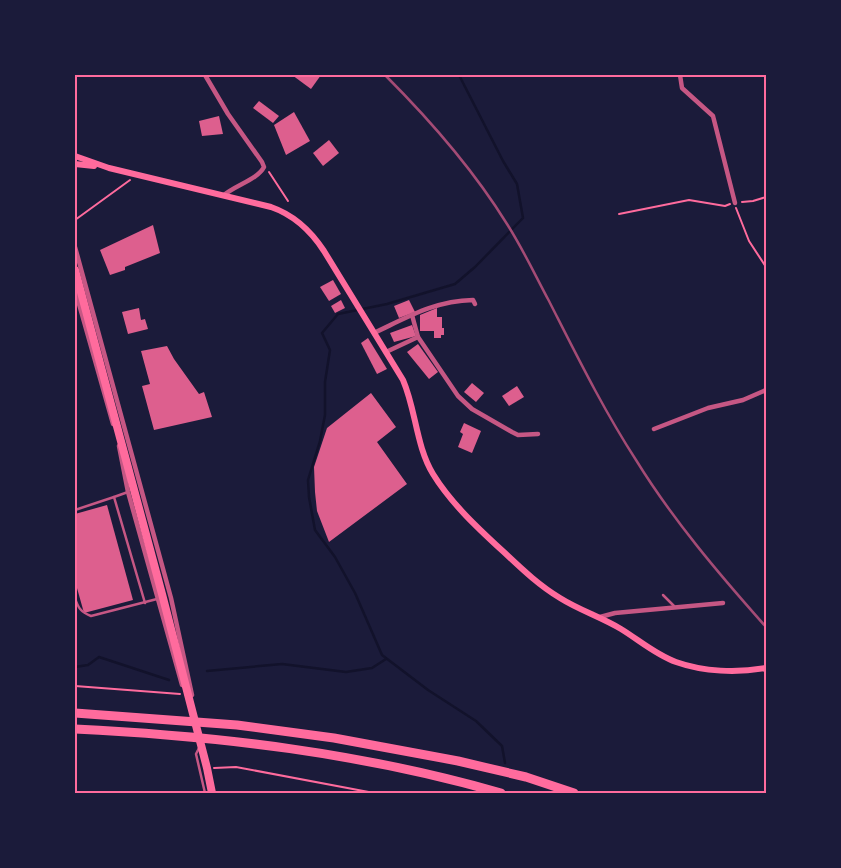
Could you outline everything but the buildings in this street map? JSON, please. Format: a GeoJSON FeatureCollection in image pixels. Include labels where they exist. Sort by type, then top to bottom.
{"type":"FeatureCollection","features":[{"type":"Feature","properties":{"kind":"highway"},"geometry":{"type":"LineString","coordinates":[[75,713],[237,725],[334,738],[458,761],[526,777],[574,793]]}},
{"type":"Feature","properties":{"kind":"highway"},"geometry":{"type":"LineString","coordinates":[[75,729],[153,733],[227,740],[318,752],[386,764],[464,782],[501,793]]}},
{"type":"Feature","properties":{"kind":"main road"},"geometry":{"type":"LineString","coordinates":[[75,156],[104,167]]}},
{"type":"Feature","properties":{"kind":"main road"},"geometry":{"type":"LineString","coordinates":[[75,164],[104,167],[224,195],[281,211],[305,227],[324,251],[356,302],[407,390],[428,464],[448,495],[491,540],[542,586],[570,604],[600,617],[676,662],[695,667],[731,672],[766,668]]}},
{"type":"Feature","properties":{"kind":"main road"},"geometry":{"type":"LineString","coordinates":[[75,270],[192,707],[212,793]]}},
{"type":"Feature","properties":{"kind":"street"},"geometry":{"type":"LineString","coordinates":[[205,75],[228,114],[264,167],[260,174],[233,188],[224,195]]}},
{"type":"Feature","properties":{"kind":"street"},"geometry":{"type":"LineString","coordinates":[[680,75],[682,88],[714,116],[735,203]]}},
{"type":"Feature","properties":{"kind":"street"},"geometry":{"type":"LineString","coordinates":[[75,246],[171,598],[192,695],[192,707]]}},
{"type":"Feature","properties":{"kind":"street"},"geometry":{"type":"LineString","coordinates":[[75,290],[119,447],[128,492],[157,599],[185,695],[192,707]]}},
{"type":"Feature","properties":{"kind":"street"},"geometry":{"type":"LineString","coordinates":[[374,333],[422,310],[454,301],[473,300],[475,304]]}},
{"type":"Feature","properties":{"kind":"street"},"geometry":{"type":"LineString","coordinates":[[412,315],[418,337],[458,396],[472,409],[518,435],[538,434]]}},
{"type":"Feature","properties":{"kind":"street"},"geometry":{"type":"LineString","coordinates":[[386,352],[418,337]]}},
{"type":"Feature","properties":{"kind":"street"},"geometry":{"type":"LineString","coordinates":[[654,429],[708,408],[743,400],[766,390]]}},
{"type":"Feature","properties":{"kind":"street"},"geometry":{"type":"LineString","coordinates":[[600,617],[615,613],[723,603]]}},
{"type":"Feature","properties":{"kind":"lane"},"geometry":{"type":"LineString","coordinates":[[75,510],[128,492]]}},
{"type":"Feature","properties":{"kind":"lane"},"geometry":{"type":"LineString","coordinates":[[114,497],[145,603]]}},
{"type":"Feature","properties":{"kind":"lane"},"geometry":{"type":"LineString","coordinates":[[663,594],[676,608]]}},
{"type":"Feature","properties":{"kind":"lane"},"geometry":{"type":"LineString","coordinates":[[75,598],[82,612],[91,616],[157,599]]}},
{"type":"Feature","properties":{"kind":"lane"},"geometry":{"type":"LineString","coordinates":[[201,744],[196,754],[205,793]]}},
{"type":"Feature","properties":{"kind":"path"},"geometry":{"type":"LineString","coordinates":[[262,162],[288,201]]}},
{"type":"Feature","properties":{"kind":"path"},"geometry":{"type":"LineString","coordinates":[[75,220],[137,174]]}},
{"type":"Feature","properties":{"kind":"path"},"geometry":{"type":"LineString","coordinates":[[619,214],[689,200],[725,206],[766,197]]}},
{"type":"Feature","properties":{"kind":"path"},"geometry":{"type":"LineString","coordinates":[[735,203],[736,212],[749,241],[766,267]]}},
{"type":"Feature","properties":{"kind":"path"},"geometry":{"type":"LineString","coordinates":[[75,686],[185,695]]}},
{"type":"Feature","properties":{"kind":"path"},"geometry":{"type":"LineString","coordinates":[[207,768],[236,767],[374,793]]}},
{"type":"Feature","properties":{"kind":"waterway"},"geometry":{"type":"LineString","coordinates":[[459,75],[503,161],[517,184],[523,218],[475,267],[455,284],[387,304],[338,314],[322,333],[330,350],[325,382],[325,415],[320,441],[308,480],[309,497],[315,530],[335,557],[355,593],[382,655],[428,690],[476,721],[502,746],[505,763]]}},
{"type":"Feature","properties":{"kind":"waterway"},"geometry":{"type":"LineString","coordinates":[[75,667],[88,665],[99,657],[169,680]]}},
{"type":"Feature","properties":{"kind":"waterway"},"geometry":{"type":"LineString","coordinates":[[207,671],[282,664],[346,672],[372,668],[386,659]]}},
{"type":"Feature","properties":{"kind":"railway"},"geometry":{"type":"LineString","coordinates":[[385,75],[450,146],[494,204],[524,252],[601,401],[650,482],[697,546],[766,627]]}}]}
